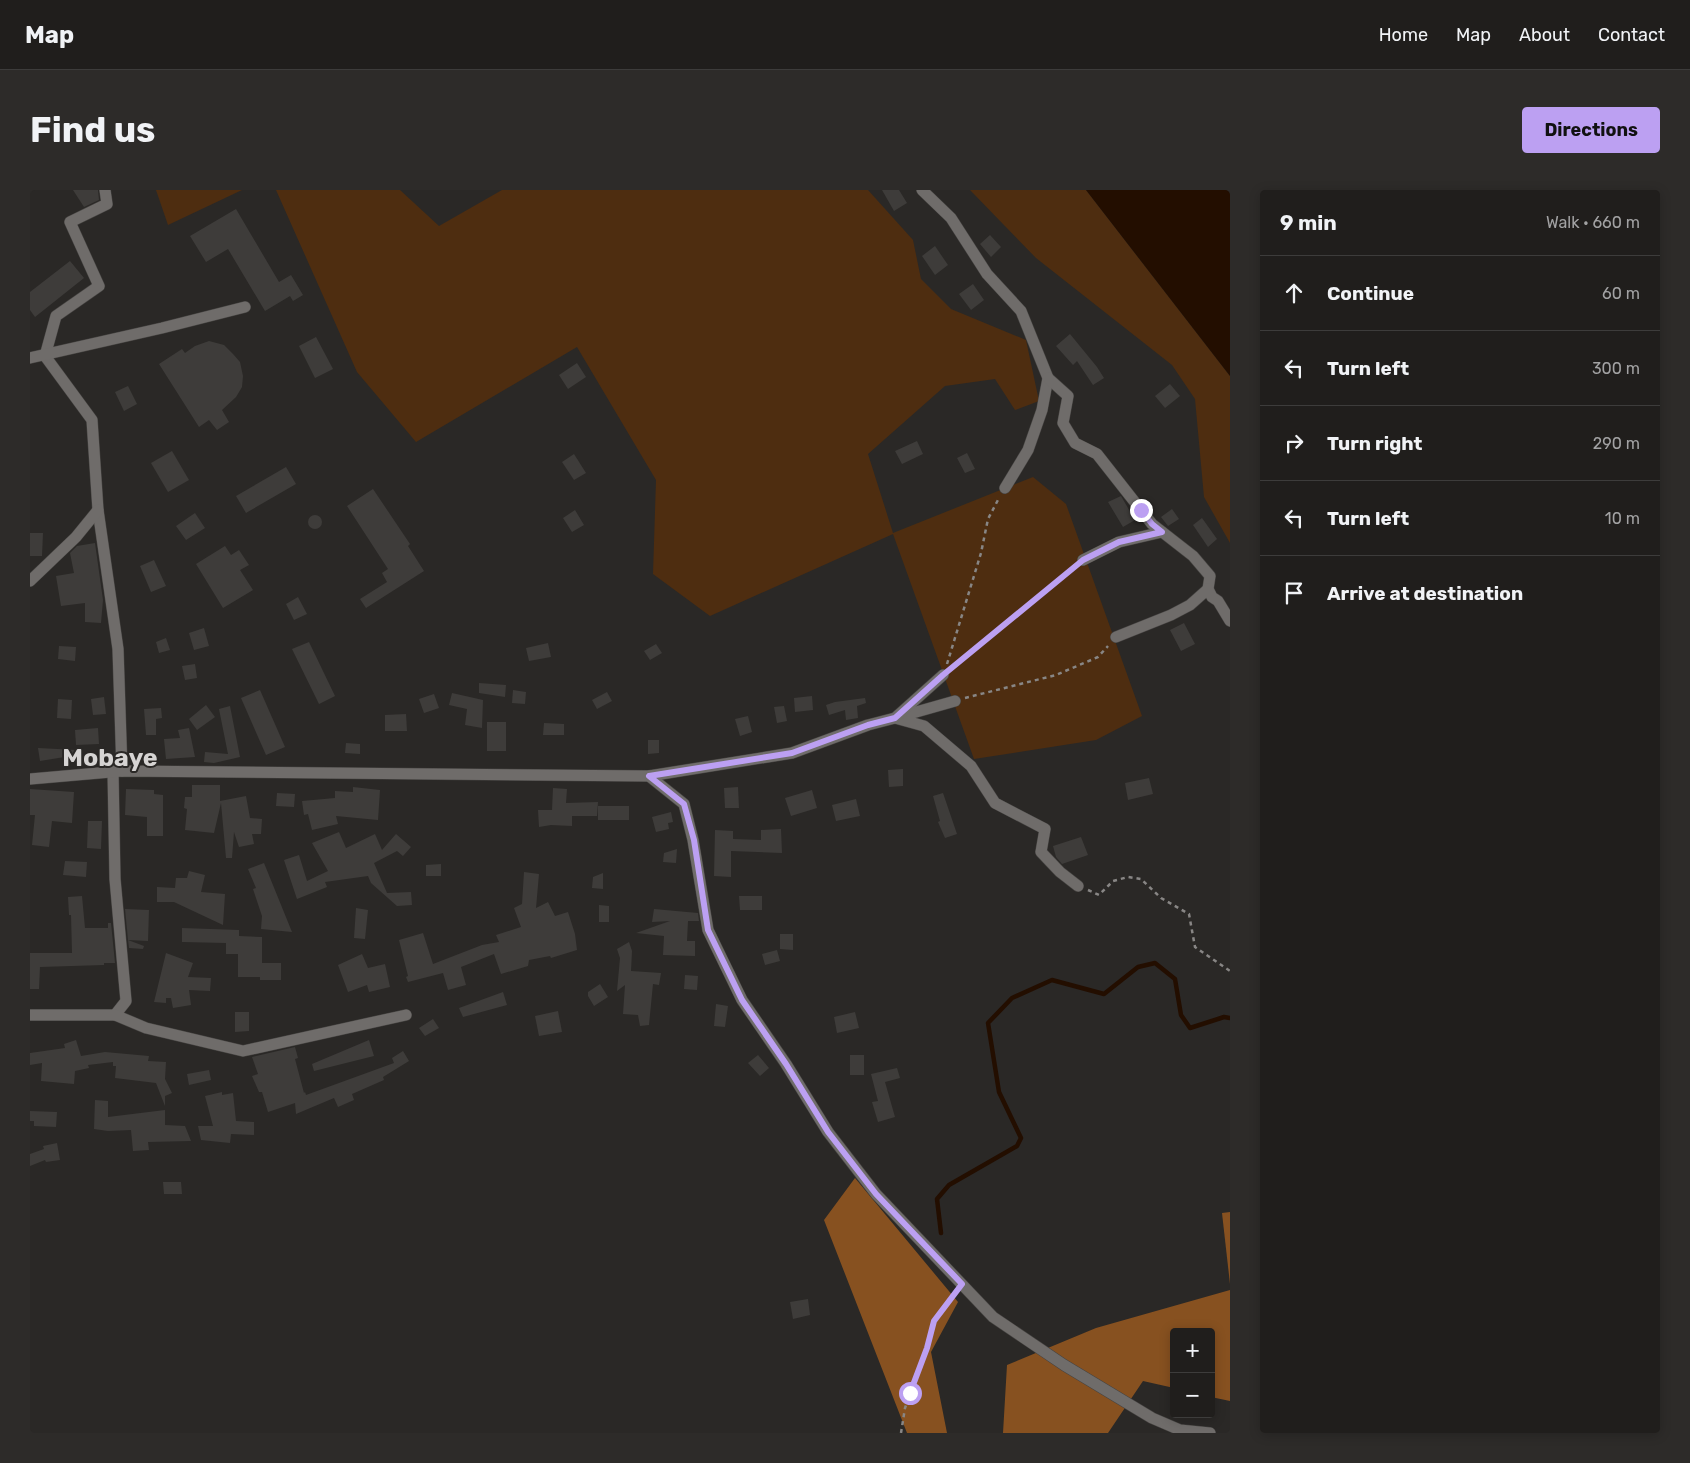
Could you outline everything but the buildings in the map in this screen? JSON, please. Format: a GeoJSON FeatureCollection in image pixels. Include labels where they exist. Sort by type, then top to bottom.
{"type":"FeatureCollection","features":[{"type":"Feature","properties":{"kind":"street"},"geometry":{"type":"LineString","coordinates":[[45,356],[56,316],[99,286],[70,222],[106,204],[105,190]]}},
{"type":"Feature","properties":{"kind":"street"},"geometry":{"type":"LineString","coordinates":[[922,190],[951,218],[987,274],[1021,311],[1048,378],[1068,396],[1063,423],[1075,444],[1097,454],[1152,524],[1193,556],[1210,576],[1208,589],[1230,621]]}},
{"type":"Feature","properties":{"kind":"street"},"geometry":{"type":"LineString","coordinates":[[30,358],[45,356],[245,307]]}},
{"type":"Feature","properties":{"kind":"street"},"geometry":{"type":"LineString","coordinates":[[45,356],[92,420],[98,510],[118,649],[115,879],[126,1001],[115,1015]]}},
{"type":"Feature","properties":{"kind":"street"},"geometry":{"type":"LineString","coordinates":[[1004,488],[1028,450],[1042,410],[1048,378]]}},
{"type":"Feature","properties":{"kind":"street"},"geometry":{"type":"LineString","coordinates":[[30,581],[76,538],[98,510]]}},
{"type":"Feature","properties":{"kind":"street"},"geometry":{"type":"LineString","coordinates":[[1083,560],[1119,542],[1162,532]]}},
{"type":"Feature","properties":{"kind":"street"},"geometry":{"type":"LineString","coordinates":[[1116,637],[1171,615],[1190,605],[1208,589]]}},
{"type":"Feature","properties":{"kind":"street"},"geometry":{"type":"LineString","coordinates":[[895,718],[943,675]]}},
{"type":"Feature","properties":{"kind":"street"},"geometry":{"type":"LineString","coordinates":[[30,780],[117,771],[649,776],[792,753],[868,725],[955,701]]}},
{"type":"Feature","properties":{"kind":"street"},"geometry":{"type":"LineString","coordinates":[[895,718],[924,726],[971,766],[994,803],[1045,829],[1040,852],[1060,872],[1078,886]]}},
{"type":"Feature","properties":{"kind":"street"},"geometry":{"type":"LineString","coordinates":[[649,776],[684,804],[694,840],[708,930],[742,1000],[786,1064],[828,1132],[876,1194],[993,1317],[1064,1365],[1152,1418],[1180,1430],[1210,1433]]}},
{"type":"Feature","properties":{"kind":"street"},"geometry":{"type":"LineString","coordinates":[[30,1015],[115,1015],[146,1028],[243,1051],[406,1015]]}},
{"type":"Feature","properties":{"kind":"path"},"geometry":{"type":"LineString","coordinates":[[943,675],[981,553],[988,519],[1004,488]]}},
{"type":"Feature","properties":{"kind":"path"},"geometry":{"type":"LineString","coordinates":[[943,675],[1083,560]]}},
{"type":"Feature","properties":{"kind":"path"},"geometry":{"type":"LineString","coordinates":[[955,701],[1056,675],[1098,657],[1116,637]]}},
{"type":"Feature","properties":{"kind":"path"},"geometry":{"type":"LineString","coordinates":[[1078,886],[1099,895],[1113,881],[1128,877],[1141,880],[1161,898],[1189,914],[1195,947],[1230,971]]}},
{"type":"Feature","properties":{"kind":"path"},"geometry":{"type":"LineString","coordinates":[[901,1433],[905,1408],[927,1348],[934,1321],[962,1284]]}},
{"type":"Feature","properties":{"kind":"shaded area"},"geometry":{"type":"Polygon","coordinates":[[[156,190],[242,190],[168,225],[156,190]]]}},
{"type":"Feature","properties":{"kind":"shaded area"},"geometry":{"type":"Polygon","coordinates":[[[276,190],[400,190],[439,226],[502,190],[868,190],[913,240],[921,279],[951,309],[1026,340],[1039,401],[1015,410],[995,379],[945,386],[868,454],[893,533],[1033,477],[1066,504],[1142,716],[1096,740],[974,759],[893,534],[710,616],[653,574],[656,480],[577,347],[416,442],[357,372],[276,190]]]}},
{"type":"Feature","properties":{"kind":"shaded area"},"geometry":{"type":"Polygon","coordinates":[[[970,190],[1086,190],[1230,376],[1230,543],[1204,497],[1195,399],[1172,365],[1036,258],[970,190]]]}},
{"type":"Feature","properties":{"kind":"shaded area"},"geometry":{"type":"Polygon","coordinates":[[[1086,190],[1230,190],[1230,376],[1086,190]]]}},
{"type":"Feature","properties":{"kind":"shaded area"},"geometry":{"type":"Polygon","coordinates":[[[855,1178],[958,1302],[931,1352],[947,1433],[907,1433],[824,1220],[855,1178]]]}},
{"type":"Feature","properties":{"kind":"shaded area"},"geometry":{"type":"Polygon","coordinates":[[[1230,1212],[1230,1284],[1222,1213],[1230,1212]]]}},
{"type":"Feature","properties":{"kind":"shaded area"},"geometry":{"type":"Polygon","coordinates":[[[1230,1290],[1230,1401],[1215,1398],[1215,1328],[1170,1328],[1170,1387],[1143,1381],[1108,1433],[1003,1433],[1007,1365],[1096,1328],[1230,1290]]]}},
{"type":"Feature","properties":{"kind":"waterway"},"geometry":{"type":"LineString","coordinates":[[941,1233],[937,1199],[949,1185],[1017,1146],[1021,1138],[999,1092],[988,1023],[1012,998],[1052,980],[1104,994],[1138,967],[1155,963],[1175,979],[1181,1015],[1190,1028],[1224,1017],[1230,1018]]}},
{"type":"Feature","properties":{"kind":"district","name":"Mobaye"},"geometry":{"type":"Point","coordinates":[110,757]}},
{"type":"Feature","properties":{"kind":"route"},"geometry":{"type":"LineString","coordinates":[[910,1393],[927,1348],[934,1321],[962,1284],[876,1194],[828,1132],[786,1064],[742,1000],[708,930],[694,840],[684,804],[649,776],[792,753],[868,725],[895,718],[943,675],[1083,560],[1119,542],[1162,532],[1152,524],[1141,510]]}}]}
